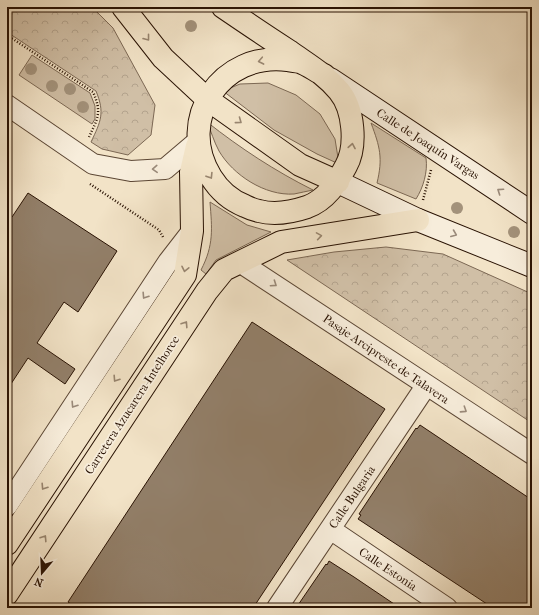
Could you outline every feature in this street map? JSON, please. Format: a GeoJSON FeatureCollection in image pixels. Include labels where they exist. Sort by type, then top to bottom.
{"type":"FeatureCollection","features":[{"type":"Feature","properties":{"kind":"main road"},"geometry":{"type":"LineString","coordinates":[[123,7],[163,58],[207,99],[300,165],[338,182]]}},
{"type":"Feature","properties":{"kind":"main road","name":"Carretera Azucarera-Intelhorce"},"geometry":{"type":"LineString","coordinates":[[198,141],[204,165],[217,186],[236,202],[259,211],[283,213],[307,207],[324,197],[338,182],[349,161],[353,138],[351,120],[350,114],[340,93],[324,75],[223,7]]}},
{"type":"Feature","properties":{"kind":"main road","name":"Carretera Azucarera-Intelhorce"},"geometry":{"type":"LineString","coordinates":[[7,544],[185,275],[192,231],[191,172],[198,141],[200,119],[207,99],[224,78],[247,64],[274,58],[300,62],[324,75]]}},
{"type":"Feature","properties":{"kind":"main road","name":"Carretera Azucarera-Intelhorce"},"geometry":{"type":"LineString","coordinates":[[281,242],[307,207]]}},
{"type":"Feature","properties":{"kind":"main road","name":"Carretera Azucarera-Intelhorce"},"geometry":{"type":"LineString","coordinates":[[7,594],[207,291],[224,270],[242,263],[281,242],[418,220]]}},
{"type":"Feature","properties":{"kind":"street","name":"Calle de Joaquín Vargas"},"geometry":{"type":"LineString","coordinates":[[324,75],[532,213]]}},
{"type":"Feature","properties":{"kind":"street"},"geometry":{"type":"LineString","coordinates":[[7,106],[93,164],[130,171],[165,169],[198,141]]}},
{"type":"Feature","properties":{"kind":"street"},"geometry":{"type":"LineString","coordinates":[[338,182],[418,220],[532,266]]}},
{"type":"Feature","properties":{"kind":"street"},"geometry":{"type":"LineString","coordinates":[[7,506],[168,262],[192,231]]}},
{"type":"Feature","properties":{"kind":"street","name":"Pasaje Arcipreste de Talavera"},"geometry":{"type":"LineString","coordinates":[[242,263],[426,386],[532,454]]}},
{"type":"Feature","properties":{"kind":"street","name":"Calle Bulgaria"},"geometry":{"type":"LineString","coordinates":[[277,608],[426,386]]}},
{"type":"Feature","properties":{"kind":"street","name":"Calle Estonia"},"geometry":{"type":"LineString","coordinates":[[330,529],[447,608]]}},
{"type":"Feature","properties":{"kind":"path"},"geometry":{"type":"LineString","coordinates":[[7,35],[93,92],[98,105],[98,120],[79,154]]}},
{"type":"Feature","properties":{"kind":"path"},"geometry":{"type":"LineString","coordinates":[[418,220],[436,149]]}},
{"type":"Feature","properties":{"kind":"path"},"geometry":{"type":"LineString","coordinates":[[85,182],[158,230],[164,239],[159,255],[168,262]]}},
{"type":"Feature","properties":{"kind":"green space"},"geometry":{"type":"Polygon","coordinates":[[[7,7],[92,7],[113,28],[155,105],[151,135],[128,155],[102,149],[91,142],[101,117],[99,99],[96,91],[7,32],[7,7]]]}},
{"type":"Feature","properties":{"kind":"green space"},"geometry":{"type":"Polygon","coordinates":[[[32,55],[90,93],[95,106],[95,119],[92,124],[19,75],[32,55]]]}},
{"type":"Feature","properties":{"kind":"green space"},"geometry":{"type":"Polygon","coordinates":[[[268,83],[296,95],[320,114],[335,139],[339,164],[317,154],[274,130],[223,91],[240,84],[268,83]]]}},
{"type":"Feature","properties":{"kind":"green space"},"geometry":{"type":"Polygon","coordinates":[[[207,122],[258,159],[313,190],[294,194],[272,192],[261,188],[241,176],[225,160],[217,148],[207,122]]]}},
{"type":"Feature","properties":{"kind":"green space"},"geometry":{"type":"Polygon","coordinates":[[[371,123],[426,158],[424,180],[416,199],[377,183],[380,166],[380,153],[371,123]]]}},
{"type":"Feature","properties":{"kind":"green space"},"geometry":{"type":"Polygon","coordinates":[[[210,202],[247,225],[271,232],[216,260],[206,274],[201,270],[210,245],[210,202]]]}},
{"type":"Feature","properties":{"kind":"green space"},"geometry":{"type":"Polygon","coordinates":[[[386,247],[443,254],[532,294],[532,423],[287,260],[334,252],[386,247]]]}},
{"type":"Feature","properties":{"kind":"building"},"geometry":{"type":"Polygon","coordinates":[[[28,193],[117,251],[78,312],[64,302],[37,343],[75,369],[65,384],[28,358],[7,390],[7,214],[12,217],[28,193]]]}},
{"type":"Feature","properties":{"kind":"building"},"geometry":{"type":"Polygon","coordinates":[[[252,322],[385,409],[253,608],[77,608],[68,602],[252,322]]]}},
{"type":"Feature","properties":{"kind":"building"},"geometry":{"type":"Polygon","coordinates":[[[420,425],[532,500],[532,608],[493,608],[358,519],[361,515],[359,514],[416,428],[417,429],[420,425]]]}},
{"type":"Feature","properties":{"kind":"building"},"geometry":{"type":"Polygon","coordinates":[[[329,561],[354,577],[400,608],[296,608],[329,561]]]}}]}
